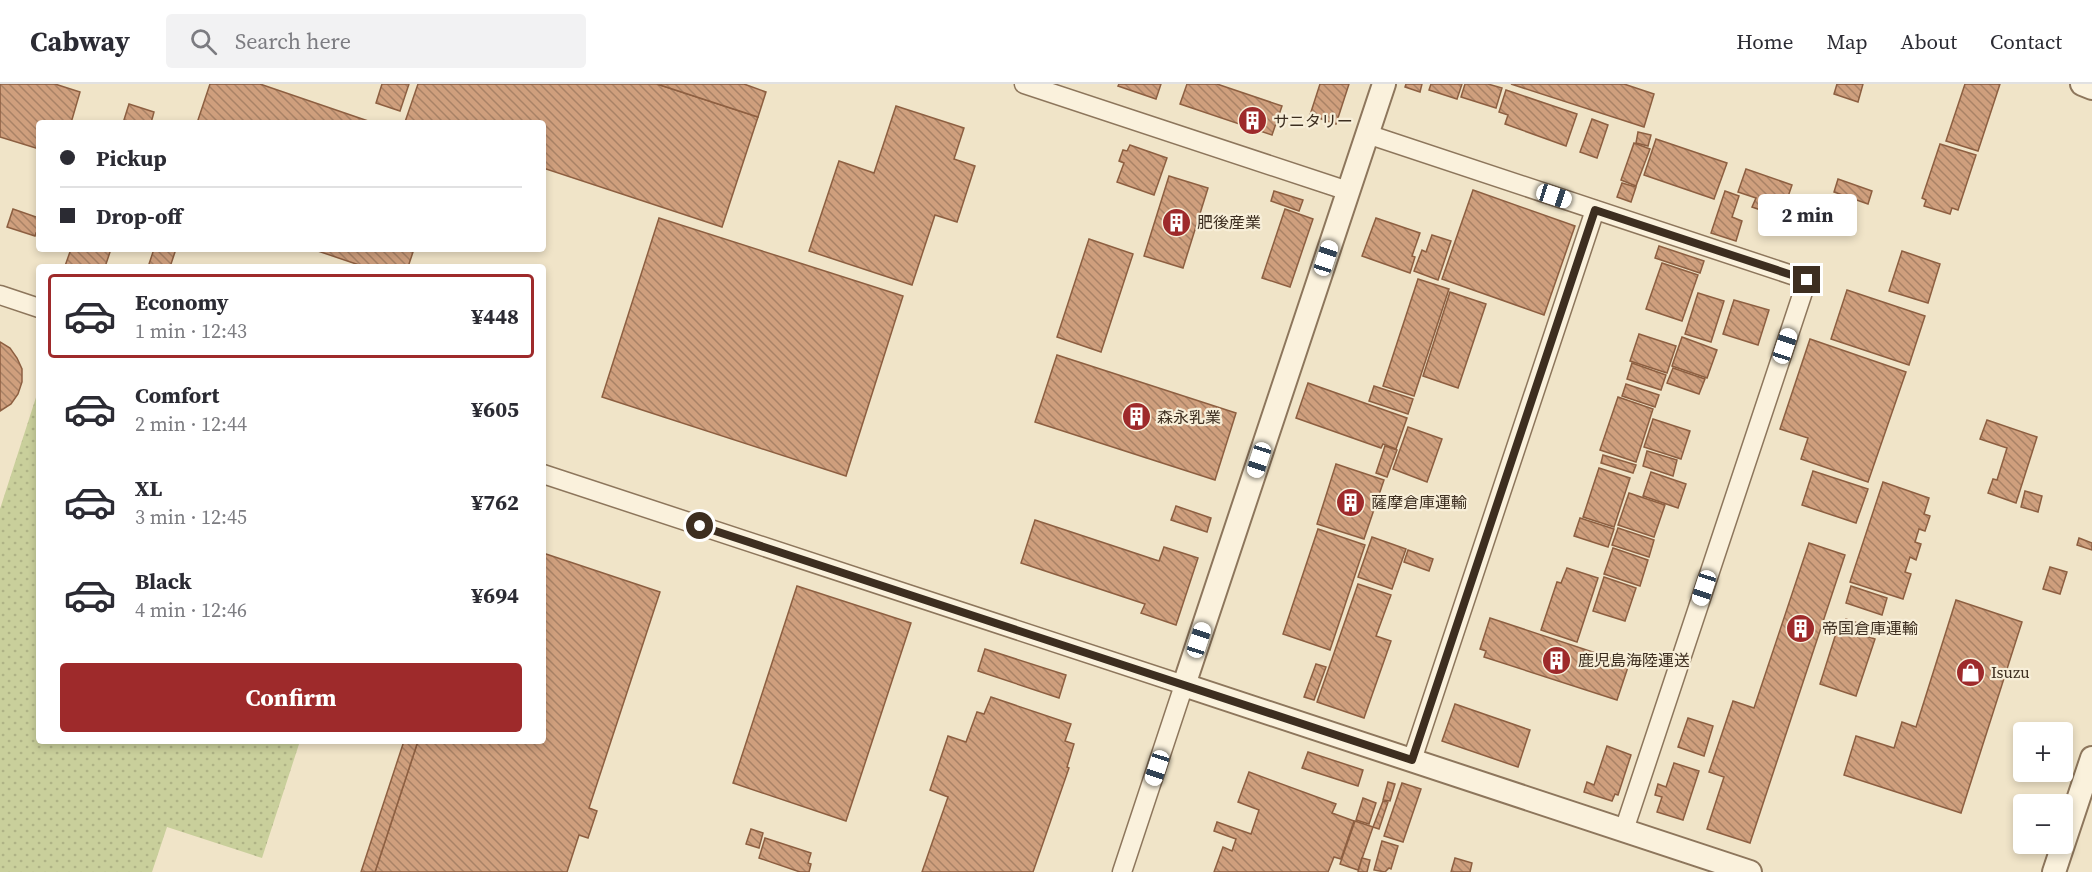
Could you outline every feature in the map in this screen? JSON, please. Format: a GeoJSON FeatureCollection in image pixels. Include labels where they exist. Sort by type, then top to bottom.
{"type":"FeatureCollection","features":[{"type":"Feature","properties":{"kind":"street"},"geometry":{"type":"LineString","coordinates":[[1024,84],[1348,191]]}},
{"type":"Feature","properties":{"kind":"street"},"geometry":{"type":"LineString","coordinates":[[1122,872],[1384,84]]}},
{"type":"Feature","properties":{"kind":"street"},"geometry":{"type":"LineString","coordinates":[[2082,84],[2092,88]]}},
{"type":"Feature","properties":{"kind":"street"},"geometry":{"type":"LineString","coordinates":[[1367,134],[1807,280],[1624,830]]}},
{"type":"Feature","properties":{"kind":"street"},"geometry":{"type":"LineString","coordinates":[[1412,760],[1595,210]]}},
{"type":"Feature","properties":{"kind":"street"},"geometry":{"type":"LineString","coordinates":[[0,295],[36,307]]}},
{"type":"Feature","properties":{"kind":"street"},"geometry":{"type":"LineString","coordinates":[[546,475],[1750,872]]}},
{"type":"Feature","properties":{"kind":"street"},"geometry":{"type":"LineString","coordinates":[[2054,872],[2092,758]]}},
{"type":"Feature","properties":{"kind":"green space"},"geometry":{"type":"Polygon","coordinates":[[[36,397],[36,744],[299,744],[262,858],[167,827],[152,872],[0,872],[0,509],[36,397]]]}},
{"type":"Feature","properties":{"kind":"building"},"geometry":{"type":"Polygon","coordinates":[[[0,84],[55,84],[80,92],[72,120],[36,120],[36,148],[0,137],[0,84]]]}},
{"type":"Feature","properties":{"kind":"building"},"geometry":{"type":"Polygon","coordinates":[[[210,84],[260,84],[365,120],[198,120],[210,84]]]}},
{"type":"Feature","properties":{"kind":"building"},"geometry":{"type":"Polygon","coordinates":[[[382,84],[409,84],[400,111],[376,103],[382,84]]]}},
{"type":"Feature","properties":{"kind":"building"},"geometry":{"type":"Polygon","coordinates":[[[418,84],[657,84],[758,117],[722,227],[546,169],[546,120],[406,120],[418,84]]]}},
{"type":"Feature","properties":{"kind":"building"},"geometry":{"type":"Polygon","coordinates":[[[657,84],[744,84],[766,92],[758,117],[657,84]]]}},
{"type":"Feature","properties":{"kind":"building"},"geometry":{"type":"Polygon","coordinates":[[[1119,84],[1161,84],[1156,99],[1118,86],[1119,84]]]}},
{"type":"Feature","properties":{"kind":"building","name":"サニタリー"},"geometry":{"type":"Polygon","coordinates":[[[1187,84],[1217,84],[1282,106],[1272,135],[1180,104],[1187,84]]]}},
{"type":"Feature","properties":{"kind":"building","name":"サニタリー"},"geometry":{"type":"Polygon","coordinates":[[[1320,84],[1349,84],[1336,124],[1310,115],[1320,84]]]}},
{"type":"Feature","properties":{"kind":"building"},"geometry":{"type":"Polygon","coordinates":[[[1406,84],[1422,84],[1420,92],[1405,87],[1406,84]]]}},
{"type":"Feature","properties":{"kind":"building"},"geometry":{"type":"Polygon","coordinates":[[[1431,84],[1462,84],[1457,99],[1429,90],[1431,84]]]}},
{"type":"Feature","properties":{"kind":"building"},"geometry":{"type":"Polygon","coordinates":[[[1465,84],[1488,84],[1502,88],[1496,108],[1461,97],[1465,84]]]}},
{"type":"Feature","properties":{"kind":"building"},"geometry":{"type":"Polygon","coordinates":[[[1511,84],[1624,84],[1654,94],[1644,127],[1511,84]]]}},
{"type":"Feature","properties":{"kind":"building"},"geometry":{"type":"Polygon","coordinates":[[[1837,84],[1863,84],[1858,102],[1834,94],[1837,84]]]}},
{"type":"Feature","properties":{"kind":"building"},"geometry":{"type":"Polygon","coordinates":[[[1965,84],[2000,84],[1978,151],[1946,141],[1965,84]]]}},
{"type":"Feature","properties":{"kind":"building"},"geometry":{"type":"Polygon","coordinates":[[[1506,90],[1577,114],[1566,146],[1505,124],[1508,115],[1499,112],[1506,90]]]}},
{"type":"Feature","properties":{"kind":"building"},"geometry":{"type":"Polygon","coordinates":[[[129,104],[154,112],[152,120],[124,120],[129,104]]]}},
{"type":"Feature","properties":{"kind":"building"},"geometry":{"type":"Polygon","coordinates":[[[896,106],[964,128],[954,159],[975,166],[957,222],[935,215],[912,285],[809,251],[839,161],[874,173],[896,106]]]}},
{"type":"Feature","properties":{"kind":"building"},"geometry":{"type":"Polygon","coordinates":[[[1592,119],[1608,125],[1597,158],[1580,152],[1592,119]]]}},
{"type":"Feature","properties":{"kind":"building"},"geometry":{"type":"Polygon","coordinates":[[[1638,132],[1651,135],[1648,146],[1636,143],[1638,132]]]}},
{"type":"Feature","properties":{"kind":"building"},"geometry":{"type":"Polygon","coordinates":[[[1656,139],[1727,163],[1714,199],[1644,175],[1656,139]]]}},
{"type":"Feature","properties":{"kind":"building"},"geometry":{"type":"Polygon","coordinates":[[[1634,143],[1650,149],[1636,186],[1621,180],[1634,143]]]}},
{"type":"Feature","properties":{"kind":"building"},"geometry":{"type":"Polygon","coordinates":[[[1940,144],[1976,155],[1958,210],[1952,208],[1950,214],[1924,206],[1926,200],[1922,198],[1940,144]]]}},
{"type":"Feature","properties":{"kind":"building"},"geometry":{"type":"Polygon","coordinates":[[[1130,145],[1167,158],[1154,195],[1117,182],[1124,163],[1119,161],[1123,150],[1127,151],[1130,145]]]}},
{"type":"Feature","properties":{"kind":"building"},"geometry":{"type":"Polygon","coordinates":[[[1746,169],[1792,185],[1781,217],[1752,207],[1756,198],[1738,192],[1746,169]]]}},
{"type":"Feature","properties":{"kind":"building","name":"肥後産業"},"geometry":{"type":"Polygon","coordinates":[[[1169,176],[1208,188],[1183,268],[1144,256],[1169,176]]]}},
{"type":"Feature","properties":{"kind":"building"},"geometry":{"type":"Polygon","coordinates":[[[1838,179],[1872,191],[1868,204],[1834,192],[1838,179]]]}},
{"type":"Feature","properties":{"kind":"building"},"geometry":{"type":"Polygon","coordinates":[[[1622,183],[1636,187],[1631,202],[1617,197],[1622,183]]]}},
{"type":"Feature","properties":{"kind":"building"},"geometry":{"type":"Polygon","coordinates":[[[1473,190],[1575,226],[1544,315],[1442,279],[1473,190]]]}},
{"type":"Feature","properties":{"kind":"building"},"geometry":{"type":"Polygon","coordinates":[[[1274,191],[1303,200],[1299,211],[1271,201],[1274,191]]]}},
{"type":"Feature","properties":{"kind":"building"},"geometry":{"type":"Polygon","coordinates":[[[1725,191],[1739,196],[1732,217],[1742,221],[1736,241],[1711,233],[1725,191]]]}},
{"type":"Feature","properties":{"kind":"building"},"geometry":{"type":"Polygon","coordinates":[[[13,209],[36,217],[35,236],[7,227],[13,209]]]}},
{"type":"Feature","properties":{"kind":"building","name":"肥後産業"},"geometry":{"type":"Polygon","coordinates":[[[1285,209],[1313,219],[1290,287],[1262,278],[1285,209]]]}},
{"type":"Feature","properties":{"kind":"building"},"geometry":{"type":"Polygon","coordinates":[[[659,218],[903,296],[846,476],[602,397],[659,218]]]}},
{"type":"Feature","properties":{"kind":"building"},"geometry":{"type":"Polygon","coordinates":[[[1376,218],[1420,233],[1412,256],[1415,257],[1410,273],[1362,256],[1376,218]]]}},
{"type":"Feature","properties":{"kind":"building"},"geometry":{"type":"Polygon","coordinates":[[[1432,235],[1451,241],[1438,280],[1414,271],[1422,250],[1426,252],[1432,235]]]}},
{"type":"Feature","properties":{"kind":"building"},"geometry":{"type":"Polygon","coordinates":[[[1089,239],[1133,254],[1101,352],[1057,337],[1089,239]]]}},
{"type":"Feature","properties":{"kind":"building"},"geometry":{"type":"Polygon","coordinates":[[[1659,246],[1704,261],[1700,273],[1655,258],[1659,246]]]}},
{"type":"Feature","properties":{"kind":"building"},"geometry":{"type":"Polygon","coordinates":[[[1902,251],[1940,264],[1928,303],[1889,291],[1902,251]]]}},
{"type":"Feature","properties":{"kind":"building"},"geometry":{"type":"Polygon","coordinates":[[[70,252],[110,252],[106,264],[66,264],[70,252]]]}},
{"type":"Feature","properties":{"kind":"building"},"geometry":{"type":"Polygon","coordinates":[[[153,252],[175,252],[171,264],[149,264],[153,252]]]}},
{"type":"Feature","properties":{"kind":"building"},"geometry":{"type":"Polygon","coordinates":[[[321,252],[413,252],[409,264],[356,264],[321,252]]]}},
{"type":"Feature","properties":{"kind":"building"},"geometry":{"type":"Polygon","coordinates":[[[1662,263],[1698,275],[1682,321],[1646,309],[1662,263]]]}},
{"type":"Feature","properties":{"kind":"building"},"geometry":{"type":"Polygon","coordinates":[[[1418,279],[1449,289],[1414,396],[1383,386],[1418,279]]]}},
{"type":"Feature","properties":{"kind":"building"},"geometry":{"type":"Polygon","coordinates":[[[1847,290],[1925,316],[1909,365],[1831,339],[1847,290]]]}},
{"type":"Feature","properties":{"kind":"building"},"geometry":{"type":"Polygon","coordinates":[[[1450,292],[1486,304],[1458,388],[1423,376],[1450,292]]]}},
{"type":"Feature","properties":{"kind":"building"},"geometry":{"type":"Polygon","coordinates":[[[1698,293],[1724,301],[1711,342],[1685,334],[1698,293]]]}},
{"type":"Feature","properties":{"kind":"building"},"geometry":{"type":"Polygon","coordinates":[[[1734,300],[1769,310],[1758,345],[1723,334],[1734,300]]]}},
{"type":"Feature","properties":{"kind":"building"},"geometry":{"type":"Polygon","coordinates":[[[1639,334],[1676,346],[1667,373],[1630,361],[1639,334]]]}},
{"type":"Feature","properties":{"kind":"building"},"geometry":{"type":"Polygon","coordinates":[[[1682,337],[1717,350],[1707,378],[1672,366],[1682,337]]]}},
{"type":"Feature","properties":{"kind":"building"},"geometry":{"type":"Polygon","coordinates":[[[1810,339],[1906,372],[1868,482],[1801,459],[1808,438],[1780,429],[1810,339]]]}},
{"type":"Feature","properties":{"kind":"building"},"geometry":{"type":"Polygon","coordinates":[[[0,342],[10,348],[17,358],[22,369],[22,382],[11,404],[0,411],[0,342]]]}},
{"type":"Feature","properties":{"kind":"building","name":"森永乳業"},"geometry":{"type":"Polygon","coordinates":[[[1057,355],[1236,413],[1215,480],[1035,422],[1057,355]]]}},
{"type":"Feature","properties":{"kind":"building"},"geometry":{"type":"Polygon","coordinates":[[[1632,363],[1666,375],[1661,390],[1627,379],[1632,363]]]}},
{"type":"Feature","properties":{"kind":"building"},"geometry":{"type":"Polygon","coordinates":[[[1673,368],[1705,379],[1699,394],[1667,383],[1673,368]]]}},
{"type":"Feature","properties":{"kind":"building"},"geometry":{"type":"Polygon","coordinates":[[[1308,383],[1407,418],[1396,449],[1383,444],[1381,448],[1296,418],[1308,383]]]}},
{"type":"Feature","properties":{"kind":"building"},"geometry":{"type":"Polygon","coordinates":[[[1626,384],[1659,395],[1655,407],[1622,396],[1626,384]]]}},
{"type":"Feature","properties":{"kind":"building"},"geometry":{"type":"Polygon","coordinates":[[[1374,386],[1413,399],[1408,414],[1369,401],[1374,386]]]}},
{"type":"Feature","properties":{"kind":"building"},"geometry":{"type":"Polygon","coordinates":[[[1618,397],[1653,409],[1636,462],[1600,450],[1618,397]]]}},
{"type":"Feature","properties":{"kind":"building"},"geometry":{"type":"Polygon","coordinates":[[[1653,419],[1690,431],[1681,459],[1644,447],[1653,419]]]}},
{"type":"Feature","properties":{"kind":"building"},"geometry":{"type":"Polygon","coordinates":[[[1987,420],[2037,437],[2016,503],[1988,493],[1993,479],[1997,480],[2007,448],[1980,439],[1987,420]]]}},
{"type":"Feature","properties":{"kind":"building"},"geometry":{"type":"Polygon","coordinates":[[[1408,427],[1442,439],[1427,482],[1393,469],[1408,427]]]}},
{"type":"Feature","properties":{"kind":"building"},"geometry":{"type":"Polygon","coordinates":[[[1385,446],[1397,450],[1387,477],[1376,473],[1385,446]]]}},
{"type":"Feature","properties":{"kind":"building"},"geometry":{"type":"Polygon","coordinates":[[[1647,451],[1677,460],[1673,476],[1643,466],[1647,451]]]}},
{"type":"Feature","properties":{"kind":"building"},"geometry":{"type":"Polygon","coordinates":[[[1603,455],[1636,465],[1633,473],[1601,463],[1603,455]]]}},
{"type":"Feature","properties":{"kind":"building","name":"薩摩倉庫運輸"},"geometry":{"type":"Polygon","coordinates":[[[1336,464],[1384,480],[1364,539],[1317,524],[1336,464]]]}},
{"type":"Feature","properties":{"kind":"building"},"geometry":{"type":"Polygon","coordinates":[[[1599,468],[1630,478],[1614,527],[1583,517],[1599,468]]]}},
{"type":"Feature","properties":{"kind":"building"},"geometry":{"type":"Polygon","coordinates":[[[1813,471],[1868,489],[1856,523],[1802,505],[1813,471]]]}},
{"type":"Feature","properties":{"kind":"building"},"geometry":{"type":"Polygon","coordinates":[[[1651,472],[1686,484],[1678,508],[1643,496],[1651,472]]]}},
{"type":"Feature","properties":{"kind":"building"},"geometry":{"type":"Polygon","coordinates":[[[1883,482],[1929,498],[1924,514],[1930,516],[1925,531],[1919,529],[1915,542],[1921,544],[1916,560],[1910,557],[1905,572],[1911,574],[1903,599],[1850,582],[1883,482]]]}},
{"type":"Feature","properties":{"kind":"building"},"geometry":{"type":"Polygon","coordinates":[[[2025,491],[2042,496],[2038,512],[2021,507],[2025,491]]]}},
{"type":"Feature","properties":{"kind":"building"},"geometry":{"type":"Polygon","coordinates":[[[1629,493],[1665,505],[1654,537],[1618,525],[1629,493]]]}},
{"type":"Feature","properties":{"kind":"building"},"geometry":{"type":"Polygon","coordinates":[[[1176,506],[1211,518],[1207,532],[1171,520],[1176,506]]]}},
{"type":"Feature","properties":{"kind":"building"},"geometry":{"type":"Polygon","coordinates":[[[1580,518],[1614,529],[1608,547],[1574,536],[1580,518]]]}},
{"type":"Feature","properties":{"kind":"building"},"geometry":{"type":"Polygon","coordinates":[[[1035,520],[1159,561],[1164,547],[1198,558],[1176,625],[1141,613],[1145,604],[1021,563],[1035,520]]]}},
{"type":"Feature","properties":{"kind":"building"},"geometry":{"type":"Polygon","coordinates":[[[1618,528],[1654,540],[1649,557],[1612,545],[1618,528]]]}},
{"type":"Feature","properties":{"kind":"building"},"geometry":{"type":"Polygon","coordinates":[[[1318,529],[1365,545],[1330,650],[1283,634],[1318,529]]]}},
{"type":"Feature","properties":{"kind":"building"},"geometry":{"type":"Polygon","coordinates":[[[1372,537],[1406,549],[1392,589],[1358,577],[1372,537]]]}},
{"type":"Feature","properties":{"kind":"building"},"geometry":{"type":"Polygon","coordinates":[[[2079,538],[2092,543],[2092,550],[2077,545],[2079,538]]]}},
{"type":"Feature","properties":{"kind":"building","name":"帝国倉庫運輸"},"geometry":{"type":"Polygon","coordinates":[[[1809,543],[1845,555],[1750,843],[1707,829],[1724,777],[1709,772],[1733,701],[1754,708],[1809,543]]]}},
{"type":"Feature","properties":{"kind":"building"},"geometry":{"type":"Polygon","coordinates":[[[1613,548],[1648,560],[1640,586],[1604,574],[1613,548]]]}},
{"type":"Feature","properties":{"kind":"building"},"geometry":{"type":"Polygon","coordinates":[[[1408,550],[1433,559],[1429,571],[1404,562],[1408,550]]]}},
{"type":"Feature","properties":{"kind":"building"},"geometry":{"type":"Polygon","coordinates":[[[546,554],[660,592],[589,808],[597,811],[588,838],[579,835],[567,872],[375,872],[417,744],[546,744],[546,554]]]}},
{"type":"Feature","properties":{"kind":"building"},"geometry":{"type":"Polygon","coordinates":[[[2050,567],[2067,572],[2060,594],[2043,589],[2050,567]]]}},
{"type":"Feature","properties":{"kind":"building"},"geometry":{"type":"Polygon","coordinates":[[[1567,568],[1598,578],[1577,642],[1541,630],[1557,582],[1561,583],[1567,568]]]}},
{"type":"Feature","properties":{"kind":"building"},"geometry":{"type":"Polygon","coordinates":[[[1604,577],[1636,588],[1625,621],[1593,611],[1604,577]]]}},
{"type":"Feature","properties":{"kind":"building"},"geometry":{"type":"Polygon","coordinates":[[[1358,584],[1391,595],[1376,636],[1391,641],[1364,718],[1317,702],[1358,584]]]}},
{"type":"Feature","properties":{"kind":"building"},"geometry":{"type":"Polygon","coordinates":[[[797,586],[911,623],[846,821],[733,783],[797,586]]]}},
{"type":"Feature","properties":{"kind":"building"},"geometry":{"type":"Polygon","coordinates":[[[1851,586],[1887,598],[1882,615],[1846,603],[1851,586]]]}},
{"type":"Feature","properties":{"kind":"building","name":"Isuzu"},"geometry":{"type":"Polygon","coordinates":[[[1956,600],[2022,622],[1961,813],[1844,775],[1856,736],[1894,748],[1902,722],[1916,727],[1956,600]]]}},
{"type":"Feature","properties":{"kind":"building","name":"鹿児島海陸運送"},"geometry":{"type":"Polygon","coordinates":[[[1490,618],[1629,664],[1617,700],[1484,657],[1486,651],[1480,649],[1490,618]]]}},
{"type":"Feature","properties":{"kind":"building"},"geometry":{"type":"Polygon","coordinates":[[[1846,619],[1866,626],[1863,635],[1875,639],[1856,696],[1820,684],[1838,627],[1842,628],[1846,619]]]}},
{"type":"Feature","properties":{"kind":"building"},"geometry":{"type":"Polygon","coordinates":[[[985,649],[1066,675],[1059,698],[978,671],[985,649]]]}},
{"type":"Feature","properties":{"kind":"building"},"geometry":{"type":"Polygon","coordinates":[[[1316,664],[1326,667],[1314,700],[1304,697],[1316,664]]]}},
{"type":"Feature","properties":{"kind":"building"},"geometry":{"type":"Polygon","coordinates":[[[991,697],[1071,724],[1065,741],[1074,744],[1067,767],[1069,768],[1033,872],[922,872],[948,797],[930,790],[948,736],[966,742],[977,712],[984,714],[991,697]]]}},
{"type":"Feature","properties":{"kind":"building"},"geometry":{"type":"Polygon","coordinates":[[[1455,704],[1530,730],[1518,767],[1442,741],[1455,704]]]}},
{"type":"Feature","properties":{"kind":"building"},"geometry":{"type":"Polygon","coordinates":[[[1688,718],[1713,726],[1704,756],[1678,747],[1688,718]]]}},
{"type":"Feature","properties":{"kind":"building"},"geometry":{"type":"Polygon","coordinates":[[[403,744],[417,744],[375,872],[361,872],[403,744]]]}},
{"type":"Feature","properties":{"kind":"building"},"geometry":{"type":"Polygon","coordinates":[[[1607,746],[1631,755],[1618,795],[1615,794],[1612,801],[1584,792],[1587,782],[1594,785],[1607,746]]]}},
{"type":"Feature","properties":{"kind":"building"},"geometry":{"type":"Polygon","coordinates":[[[1308,752],[1363,770],[1358,786],[1302,768],[1308,752]]]}},
{"type":"Feature","properties":{"kind":"building"},"geometry":{"type":"Polygon","coordinates":[[[1674,763],[1699,771],[1683,820],[1657,812],[1662,797],[1655,795],[1658,784],[1666,787],[1674,763]]]}},
{"type":"Feature","properties":{"kind":"building"},"geometry":{"type":"Polygon","coordinates":[[[1249,772],[1336,804],[1332,813],[1354,821],[1341,859],[1334,857],[1328,872],[1214,872],[1223,847],[1232,851],[1236,839],[1214,831],[1217,822],[1251,834],[1259,810],[1238,802],[1249,772]]]}},
{"type":"Feature","properties":{"kind":"building"},"geometry":{"type":"Polygon","coordinates":[[[1388,782],[1395,784],[1390,801],[1383,800],[1388,782]]]}},
{"type":"Feature","properties":{"kind":"building"},"geometry":{"type":"Polygon","coordinates":[[[1402,783],[1421,789],[1403,842],[1384,836],[1402,783]]]}},
{"type":"Feature","properties":{"kind":"building"},"geometry":{"type":"Polygon","coordinates":[[[1363,798],[1376,803],[1369,824],[1356,820],[1363,798]]]}},
{"type":"Feature","properties":{"kind":"building"},"geometry":{"type":"Polygon","coordinates":[[[1383,801],[1388,802],[1379,829],[1373,827],[1383,801]]]}},
{"type":"Feature","properties":{"kind":"building"},"geometry":{"type":"Polygon","coordinates":[[[1355,821],[1373,827],[1358,870],[1340,864],[1355,821]]]}},
{"type":"Feature","properties":{"kind":"building"},"geometry":{"type":"Polygon","coordinates":[[[751,829],[763,833],[759,848],[746,844],[751,829]]]}},
{"type":"Feature","properties":{"kind":"building"},"geometry":{"type":"Polygon","coordinates":[[[765,838],[811,853],[808,863],[811,864],[809,872],[800,872],[759,858],[765,838]]]}},
{"type":"Feature","properties":{"kind":"building"},"geometry":{"type":"Polygon","coordinates":[[[1382,841],[1398,846],[1391,869],[1385,872],[1374,870],[1382,841]]]}},
{"type":"Feature","properties":{"kind":"building"},"geometry":{"type":"Polygon","coordinates":[[[1362,858],[1370,860],[1367,872],[1358,872],[1362,858]]]}},
{"type":"Feature","properties":{"kind":"building"},"geometry":{"type":"Polygon","coordinates":[[[1455,858],[1472,863],[1470,872],[1451,872],[1455,858]]]}},
{"type":"Feature","properties":{"kind":"place","name":"サニタリー"},"geometry":{"type":"Point","coordinates":[1252,121]}},
{"type":"Feature","properties":{"kind":"place","name":"肥後産業"},"geometry":{"type":"Point","coordinates":[1176,222]}},
{"type":"Feature","properties":{"kind":"place","name":"森永乳業"},"geometry":{"type":"Point","coordinates":[1136,417]}},
{"type":"Feature","properties":{"kind":"place","name":"薩摩倉庫運輸"},"geometry":{"type":"Point","coordinates":[1350,502]}},
{"type":"Feature","properties":{"kind":"place","name":"帝国倉庫運輸"},"geometry":{"type":"Point","coordinates":[1801,628]}},
{"type":"Feature","properties":{"kind":"place","name":"鹿児島海陸運送"},"geometry":{"type":"Point","coordinates":[1557,660]}},
{"type":"Feature","properties":{"kind":"place","name":"Isuzu"},"geometry":{"type":"Point","coordinates":[1970,672]}},
{"type":"Feature","properties":{"kind":"route"},"geometry":{"type":"LineString","coordinates":[[700,526],[1412,760],[1595,210],[1807,280]]}}]}
